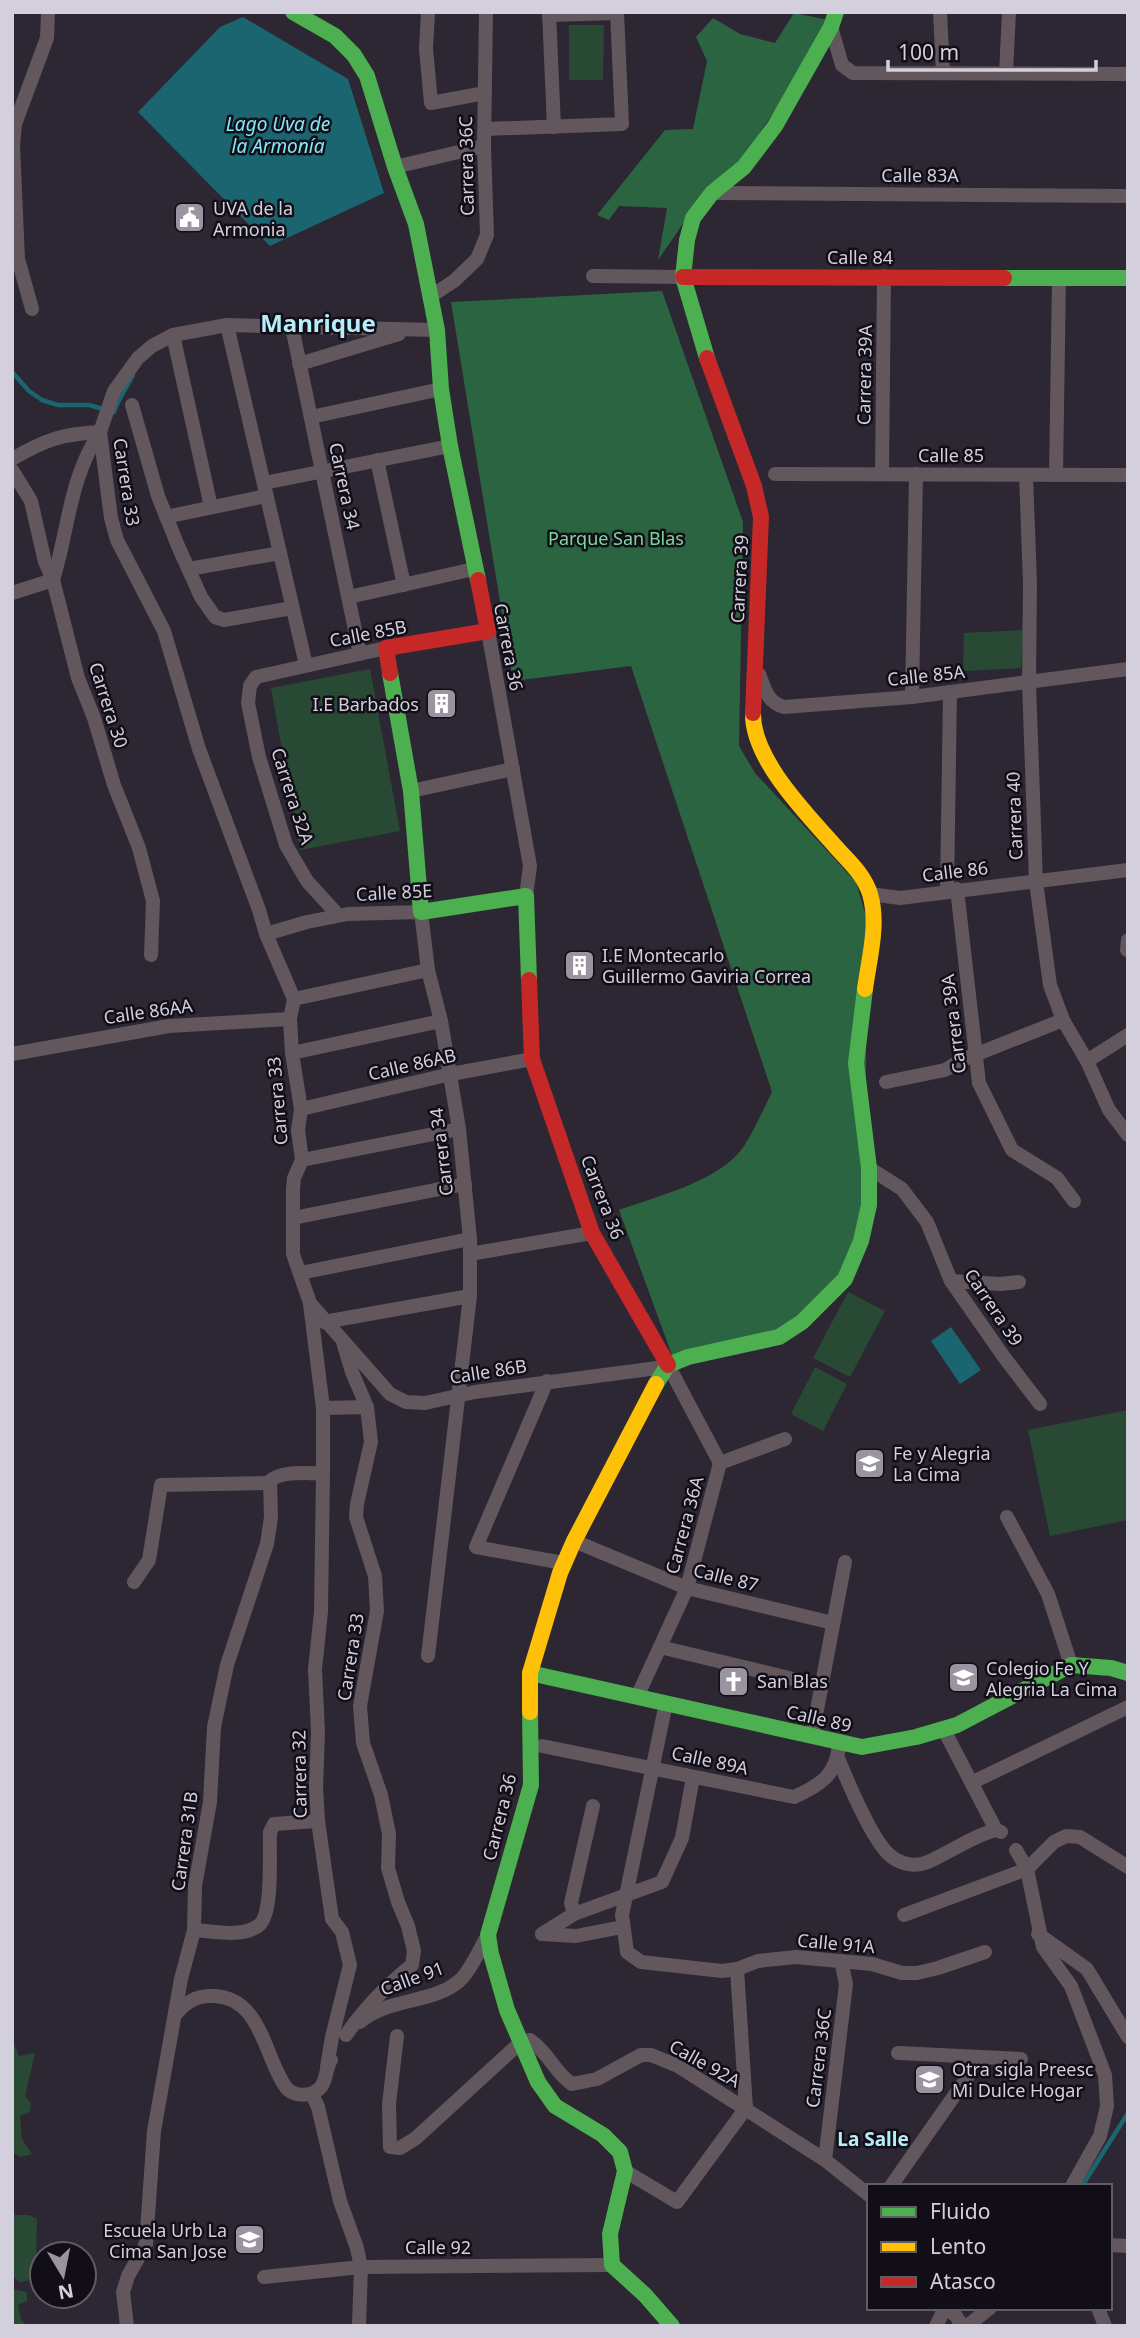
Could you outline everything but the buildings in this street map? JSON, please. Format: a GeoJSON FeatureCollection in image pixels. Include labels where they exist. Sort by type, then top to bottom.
{"type":"FeatureCollection","features":[{"type":"Feature","properties":{"kind":"street"},"geometry":{"type":"LineString","coordinates":[[32,309],[18,259],[13,145],[15,124],[47,38],[48,12]]}},
{"type":"Feature","properties":{"kind":"street","name":"Carrera 36"},"geometry":{"type":"LineString","coordinates":[[293,12],[335,36],[354,55],[367,76],[416,224],[437,330],[441,389],[450,446],[488,631],[530,866],[526,896],[532,1059],[592,1233],[666,1366],[573,1541],[564,1563],[530,1673],[531,1785],[488,1935],[490,1961],[498,1989],[547,2096],[555,2106],[616,2146],[625,2171]]}},
{"type":"Feature","properties":{"kind":"street"},"geometry":{"type":"LineString","coordinates":[[428,12],[426,49],[431,103],[485,93]]}},
{"type":"Feature","properties":{"kind":"street","name":"Carrera 36C"},"geometry":{"type":"LineString","coordinates":[[431,296],[454,281],[477,259],[487,235],[484,146],[486,12]]}},
{"type":"Feature","properties":{"kind":"street"},"geometry":{"type":"LineString","coordinates":[[940,12],[943,73]]}},
{"type":"Feature","properties":{"kind":"street"},"geometry":{"type":"LineString","coordinates":[[1006,73],[1009,12]]}},
{"type":"Feature","properties":{"kind":"street"},"geometry":{"type":"LineString","coordinates":[[485,129],[554,127],[622,124],[617,13],[549,14],[554,127]]}},
{"type":"Feature","properties":{"kind":"street"},"geometry":{"type":"LineString","coordinates":[[833,20],[842,65],[853,72],[1128,74]]}},
{"type":"Feature","properties":{"kind":"street","name":"Carrera 39"},"geometry":{"type":"LineString","coordinates":[[833,20],[767,136],[744,167],[712,192],[693,218],[682,277],[712,376],[754,486],[761,517],[752,726],[764,758],[809,817],[862,876],[870,894],[874,920],[856,1063],[869,1168],[869,1205],[861,1241],[845,1279]]}},
{"type":"Feature","properties":{"kind":"street"},"geometry":{"type":"LineString","coordinates":[[395,167],[484,146]]}},
{"type":"Feature","properties":{"kind":"street","name":"Calle 83A"},"geometry":{"type":"LineString","coordinates":[[712,192],[1128,196]]}},
{"type":"Feature","properties":{"kind":"street","name":"Calle 84"},"geometry":{"type":"LineString","coordinates":[[593,276],[1128,278]]}},
{"type":"Feature","properties":{"kind":"street","name":"Carrera 39A"},"geometry":{"type":"LineString","coordinates":[[882,474],[884,276]]}},
{"type":"Feature","properties":{"kind":"street"},"geometry":{"type":"LineString","coordinates":[[1056,475],[1059,278]]}},
{"type":"Feature","properties":{"kind":"street"},"geometry":{"type":"LineString","coordinates":[[211,508],[173,335],[227,325],[437,330]]}},
{"type":"Feature","properties":{"kind":"street"},"geometry":{"type":"LineString","coordinates":[[227,325],[306,666]]}},
{"type":"Feature","properties":{"kind":"street","name":"Carrera 34"},"geometry":{"type":"LineString","coordinates":[[292,327],[360,654]]}},
{"type":"Feature","properties":{"kind":"street"},"geometry":{"type":"LineString","coordinates":[[299,364],[412,330]]}},
{"type":"Feature","properties":{"kind":"street","name":"Carrera 33"},"geometry":{"type":"LineString","coordinates":[[173,335],[152,346],[138,358],[114,391],[100,432],[111,518],[117,540],[164,631],[199,749],[266,934],[294,999],[290,1019],[292,1053],[301,1109],[298,1130],[302,1160],[295,1178],[293,1254],[310,1303],[342,1341],[367,1406],[371,1442],[356,1517],[374,1576],[377,1611],[360,1706],[363,1743],[381,1795],[389,1834],[388,1868],[414,1951],[412,1965],[372,2000],[346,2035]]}},
{"type":"Feature","properties":{"kind":"street"},"geometry":{"type":"LineString","coordinates":[[311,417],[441,389]]}},
{"type":"Feature","properties":{"kind":"street"},"geometry":{"type":"LineString","coordinates":[[132,405],[166,517],[201,597],[215,617],[224,620],[292,608]]}},
{"type":"Feature","properties":{"kind":"street"},"geometry":{"type":"LineString","coordinates":[[12,458],[39,444],[70,433],[100,432]]}},
{"type":"Feature","properties":{"kind":"street"},"geometry":{"type":"LineString","coordinates":[[12,593],[54,580],[79,470],[100,432]]}},
{"type":"Feature","properties":{"kind":"street"},"geometry":{"type":"LineString","coordinates":[[166,517],[211,508],[322,471],[450,446]]}},
{"type":"Feature","properties":{"kind":"street"},"geometry":{"type":"LineString","coordinates":[[377,460],[404,585]]}},
{"type":"Feature","properties":{"kind":"street","name":"Carrera 30"},"geometry":{"type":"LineString","coordinates":[[12,470],[31,501],[45,562],[54,580],[83,695],[94,718],[114,785],[138,848],[153,901],[152,955]]}},
{"type":"Feature","properties":{"kind":"street","name":"Calle 85"},"geometry":{"type":"LineString","coordinates":[[775,474],[1128,475]]}},
{"type":"Feature","properties":{"kind":"street"},"geometry":{"type":"LineString","coordinates":[[912,697],[916,474]]}},
{"type":"Feature","properties":{"kind":"street","name":"Carrera 40"},"geometry":{"type":"LineString","coordinates":[[1026,475],[1036,882],[1050,985],[1063,1020],[1087,1061],[1109,1110],[1128,1135]]}},
{"type":"Feature","properties":{"kind":"street"},"geometry":{"type":"LineString","coordinates":[[188,569],[280,553]]}},
{"type":"Feature","properties":{"kind":"street"},"geometry":{"type":"LineString","coordinates":[[349,597],[474,569]]}},
{"type":"Feature","properties":{"kind":"street","name":"Calle 85B"},"geometry":{"type":"LineString","coordinates":[[256,677],[386,648],[488,631]]}},
{"type":"Feature","properties":{"kind":"street","name":"Carrera 34"},"geometry":{"type":"LineString","coordinates":[[386,648],[411,791],[428,970],[451,1074],[470,1239],[470,1296],[428,1656]]}},
{"type":"Feature","properties":{"kind":"street","name":"Calle 85A"},"geometry":{"type":"LineString","coordinates":[[754,663],[768,697],[774,704],[784,707],[912,697],[1128,669]]}},
{"type":"Feature","properties":{"kind":"street","name":"Carrera 32A"},"geometry":{"type":"LineString","coordinates":[[256,677],[250,686],[248,703],[258,757],[286,845],[307,881],[338,915]]}},
{"type":"Feature","properties":{"kind":"street","name":"Carrera 39A"},"geometry":{"type":"LineString","coordinates":[[950,692],[952,890],[979,1083],[1012,1150],[1056,1178],[1074,1202]]}},
{"type":"Feature","properties":{"kind":"street"},"geometry":{"type":"LineString","coordinates":[[411,791],[513,769]]}},
{"type":"Feature","properties":{"kind":"street","name":"Calle 86"},"geometry":{"type":"LineString","coordinates":[[870,894],[900,898],[1128,870]]}},
{"type":"Feature","properties":{"kind":"street","name":"Calle 85E"},"geometry":{"type":"LineString","coordinates":[[266,934],[338,915],[421,912],[526,896]]}},
{"type":"Feature","properties":{"kind":"street"},"geometry":{"type":"LineString","coordinates":[[294,999],[428,970]]}},
{"type":"Feature","properties":{"kind":"street","name":"Calle 86AA"},"geometry":{"type":"LineString","coordinates":[[12,1054],[169,1026],[290,1019]]}},
{"type":"Feature","properties":{"kind":"street"},"geometry":{"type":"LineString","coordinates":[[886,1082],[945,1070],[975,1055],[1063,1020]]}},
{"type":"Feature","properties":{"kind":"street"},"geometry":{"type":"LineString","coordinates":[[292,1053],[440,1021]]}},
{"type":"Feature","properties":{"kind":"street"},"geometry":{"type":"LineString","coordinates":[[1087,1061],[1128,1035]]}},
{"type":"Feature","properties":{"kind":"street","name":"Calle 86AB"},"geometry":{"type":"LineString","coordinates":[[301,1109],[451,1074],[532,1059]]}},
{"type":"Feature","properties":{"kind":"street"},"geometry":{"type":"LineString","coordinates":[[302,1160],[459,1129]]}},
{"type":"Feature","properties":{"kind":"street","name":"Carrera 39"},"geometry":{"type":"LineString","coordinates":[[869,1168],[902,1189],[927,1222],[951,1281],[1003,1357],[1040,1404]]}},
{"type":"Feature","properties":{"kind":"street"},"geometry":{"type":"LineString","coordinates":[[293,1218],[465,1184]]}},
{"type":"Feature","properties":{"kind":"street"},"geometry":{"type":"LineString","coordinates":[[470,1254],[592,1233]]}},
{"type":"Feature","properties":{"kind":"street"},"geometry":{"type":"LineString","coordinates":[[300,1273],[470,1239]]}},
{"type":"Feature","properties":{"kind":"street","name":"Calle 86B"},"geometry":{"type":"LineString","coordinates":[[342,1341],[357,1354],[390,1394],[406,1402],[425,1403],[457,1395],[547,1381],[666,1366],[688,1357],[779,1337],[802,1322],[845,1279]]}},
{"type":"Feature","properties":{"kind":"street"},"geometry":{"type":"LineString","coordinates":[[951,1281],[1000,1284],[1019,1282]]}},
{"type":"Feature","properties":{"kind":"street"},"geometry":{"type":"LineString","coordinates":[[324,1322],[470,1296]]}},
{"type":"Feature","properties":{"kind":"street"},"geometry":{"type":"LineString","coordinates":[[134,1581],[149,1560],[161,1485],[270,1483],[274,1477],[286,1474],[323,1473],[323,1408],[316,1369],[310,1303]]}},
{"type":"Feature","properties":{"kind":"street","name":"Carrera 36A"},"geometry":{"type":"LineString","coordinates":[[637,1697],[687,1588],[720,1463],[666,1366]]}},
{"type":"Feature","properties":{"kind":"street"},"geometry":{"type":"LineString","coordinates":[[547,1381],[476,1547],[564,1563]]}},
{"type":"Feature","properties":{"kind":"street"},"geometry":{"type":"LineString","coordinates":[[323,1408],[367,1406]]}},
{"type":"Feature","properties":{"kind":"street"},"geometry":{"type":"LineString","coordinates":[[720,1463],[785,1439]]}},
{"type":"Feature","properties":{"kind":"street","name":"Carrera 32"},"geometry":{"type":"LineString","coordinates":[[323,1473],[321,1612],[315,1669],[318,1732],[316,1787],[318,1821],[332,1919],[342,1932],[350,1965],[327,2067]]}},
{"type":"Feature","properties":{"kind":"street","name":"Carrera 31B"},"geometry":{"type":"LineString","coordinates":[[127,2326],[123,2292],[128,2276],[146,2244],[154,2131],[183,1969],[194,1930],[195,1886],[214,1767],[214,1727],[226,1665],[267,1544],[271,1517],[270,1483]]}},
{"type":"Feature","properties":{"kind":"street"},"geometry":{"type":"LineString","coordinates":[[1007,1517],[1038,1571],[1071,1665],[1111,1668],[1128,1673]]}},
{"type":"Feature","properties":{"kind":"street","name":"Calle 87"},"geometry":{"type":"LineString","coordinates":[[573,1541],[687,1588],[833,1623]]}},
{"type":"Feature","properties":{"kind":"street"},"geometry":{"type":"LineString","coordinates":[[812,1736],[845,1562]]}},
{"type":"Feature","properties":{"kind":"street"},"geometry":{"type":"LineString","coordinates":[[660,1647],[822,1686]]}},
{"type":"Feature","properties":{"kind":"street","name":"Calle 89"},"geometry":{"type":"LineString","coordinates":[[530,1673],[812,1736],[839,1750],[944,1730],[1071,1665]]}},
{"type":"Feature","properties":{"kind":"street"},"geometry":{"type":"LineString","coordinates":[[666,1703],[651,1768],[626,1896],[622,1927],[576,1937],[542,1934],[574,1914],[626,1896],[662,1882],[682,1838],[693,1776]]}},
{"type":"Feature","properties":{"kind":"street"},"geometry":{"type":"LineString","coordinates":[[973,1782],[1128,1707]]}},
{"type":"Feature","properties":{"kind":"street"},"geometry":{"type":"LineString","coordinates":[[839,1750],[873,1831],[890,1856],[902,1863],[926,1863],[985,1832],[999,1831],[944,1730]]}},
{"type":"Feature","properties":{"kind":"street","name":"Calle 89A"},"geometry":{"type":"LineString","coordinates":[[542,1746],[794,1797],[813,1789],[830,1774],[839,1750]]}},
{"type":"Feature","properties":{"kind":"street"},"geometry":{"type":"LineString","coordinates":[[574,1914],[571,1903],[593,1806]]}},
{"type":"Feature","properties":{"kind":"street"},"geometry":{"type":"LineString","coordinates":[[194,1930],[236,1932],[258,1927],[265,1920],[272,1827],[274,1824],[318,1821]]}},
{"type":"Feature","properties":{"kind":"street"},"geometry":{"type":"LineString","coordinates":[[904,1915],[1027,1870],[1054,1842],[1066,1836],[1080,1836],[1128,1867]]}},
{"type":"Feature","properties":{"kind":"street"},"geometry":{"type":"LineString","coordinates":[[1016,1850],[1027,1870],[1042,1947],[1071,1986],[1105,2074],[1107,2106],[1100,2136],[1074,2184]]}},
{"type":"Feature","properties":{"kind":"street","name":"Calle 91A"},"geometry":{"type":"LineString","coordinates":[[622,1927],[627,1952],[641,1962],[722,1971],[758,1961],[796,1957],[872,1964],[902,1973],[917,1973],[985,1952]]}},
{"type":"Feature","properties":{"kind":"street"},"geometry":{"type":"LineString","coordinates":[[1038,1934],[1087,1969],[1128,2037]]}},
{"type":"Feature","properties":{"kind":"street","name":"Calle 91"},"geometry":{"type":"LineString","coordinates":[[312,2094],[323,2084],[327,2067],[346,2035],[367,2016],[449,1988],[461,1980],[488,1935]]}},
{"type":"Feature","properties":{"kind":"street","name":"Carrera 36C"},"geometry":{"type":"LineString","coordinates":[[825,2160],[846,1984],[841,1961]]}},
{"type":"Feature","properties":{"kind":"street"},"geometry":{"type":"LineString","coordinates":[[672,2326],[645,2295],[612,2264],[610,2234],[625,2171],[677,2202],[746,2108],[737,1969]]}},
{"type":"Feature","properties":{"kind":"street"},"geometry":{"type":"LineString","coordinates":[[175,2015],[193,1999],[205,1996],[229,1999],[249,2014],[260,2030],[284,2086],[298,2094],[312,2094],[318,2108],[340,2201],[361,2267],[359,2326]]}},
{"type":"Feature","properties":{"kind":"street"},"geometry":{"type":"LineString","coordinates":[[397,2036],[389,2104],[389,2142],[390,2147],[400,2148],[416,2138],[521,2042]]}},
{"type":"Feature","properties":{"kind":"street","name":"Calle 92A"},"geometry":{"type":"LineString","coordinates":[[521,2042],[530,2040],[537,2045],[553,2061],[562,2077],[572,2084],[597,2079],[641,2055],[651,2055],[678,2066],[825,2160],[867,2193]]}},
{"type":"Feature","properties":{"kind":"street"},"geometry":{"type":"LineString","coordinates":[[898,2053],[1021,2059]]}},
{"type":"Feature","properties":{"kind":"street"},"geometry":{"type":"LineString","coordinates":[[892,2184],[980,2059]]}},
{"type":"Feature","properties":{"kind":"street","name":"Calle 92"},"geometry":{"type":"LineString","coordinates":[[264,2277],[361,2267],[612,2264]]}},
{"type":"Feature","properties":{"kind":"street"},"geometry":{"type":"LineString","coordinates":[[936,2326],[945,2310]]}},
{"type":"Feature","properties":{"kind":"street"},"geometry":{"type":"LineString","coordinates":[[948,2310],[965,2325]]}},
{"type":"Feature","properties":{"kind":"street"},"geometry":{"type":"LineString","coordinates":[[965,2325],[975,2310]]}},
{"type":"Feature","properties":{"kind":"street"},"geometry":{"type":"LineString","coordinates":[[965,2325],[987,2310]]}},
{"type":"Feature","properties":{"kind":"green space"},"geometry":{"type":"Polygon","coordinates":[[[794,13],[829,20],[786,94],[742,159],[687,218],[658,260],[667,208],[619,206],[609,220],[597,215],[665,130],[693,129],[707,61],[696,37],[713,18],[740,34],[775,43],[794,13]]]}},
{"type":"Feature","properties":{"kind":"green space"},"geometry":{"type":"Polygon","coordinates":[[[569,25],[604,25],[603,80],[569,80],[569,25]]]}},
{"type":"Feature","properties":{"kind":"green space","name":"Parque San Blas"},"geometry":{"type":"Polygon","coordinates":[[[662,291],[743,522],[739,746],[755,773],[856,882],[867,920],[865,1204],[841,1276],[778,1333],[673,1358],[619,1210],[687,1186],[720,1169],[744,1146],[772,1092],[631,666],[513,681],[451,302],[662,291]]]}},
{"type":"Feature","properties":{"kind":"green space"},"geometry":{"type":"Polygon","coordinates":[[[1023,630],[1021,668],[963,671],[964,633],[1023,630]]]}},
{"type":"Feature","properties":{"kind":"green space"},"geometry":{"type":"Polygon","coordinates":[[[370,669],[400,831],[300,850],[271,688],[370,669]]]}},
{"type":"Feature","properties":{"kind":"green space"},"geometry":{"type":"Polygon","coordinates":[[[848,1292],[885,1311],[850,1377],[813,1358],[848,1292]]]}},
{"type":"Feature","properties":{"kind":"green space"},"geometry":{"type":"Polygon","coordinates":[[[815,1367],[847,1384],[823,1431],[791,1414],[815,1367]]]}},
{"type":"Feature","properties":{"kind":"green space"},"geometry":{"type":"Polygon","coordinates":[[[1128,1410],[1128,1520],[1050,1536],[1028,1430],[1128,1410]]]}},
{"type":"Feature","properties":{"kind":"green space"},"geometry":{"type":"Polygon","coordinates":[[[12,2039],[19,2056],[35,2053],[25,2096],[31,2103],[30,2112],[20,2116],[22,2139],[32,2154],[20,2157],[12,2152],[12,2039]]]}},
{"type":"Feature","properties":{"kind":"green space"},"geometry":{"type":"Polygon","coordinates":[[[12,2215],[29,2215],[37,2219],[36,2240],[28,2240],[28,2281],[20,2282],[12,2276],[12,2215]]]}},
{"type":"Feature","properties":{"kind":"green space"},"geometry":{"type":"Polygon","coordinates":[[[12,2289],[27,2292],[27,2301],[18,2305],[21,2319],[27,2326],[12,2326],[12,2289]]]}},
{"type":"Feature","properties":{"kind":"water","name":"Lago Uva de la Armonía"},"geometry":{"type":"Polygon","coordinates":[[[243,17],[348,79],[384,193],[270,246],[138,112],[220,27],[243,17]]]}},
{"type":"Feature","properties":{"kind":"water"},"geometry":{"type":"Polygon","coordinates":[[[951,1327],[981,1370],[960,1384],[931,1341],[951,1327]]]}},
{"type":"Feature","properties":{"kind":"waterway"},"geometry":{"type":"LineString","coordinates":[[12,372],[29,391],[42,400],[58,405],[89,405],[114,412],[133,375]]}},
{"type":"Feature","properties":{"kind":"waterway"},"geometry":{"type":"LineString","coordinates":[[1083,2184],[1128,2113]]}},
{"type":"Feature","properties":{"kind":"traffic: fast"},"geometry":{"type":"LineString","coordinates":[[293,12],[335,36],[354,55],[367,76],[416,224],[437,330],[441,389],[450,446],[478,580]]}},
{"type":"Feature","properties":{"kind":"traffic: fast"},"geometry":{"type":"LineString","coordinates":[[707,358],[683,277],[687,240],[693,218],[712,193],[744,167],[775,126],[831,27],[836,12]]}},
{"type":"Feature","properties":{"kind":"traffic: fast"},"geometry":{"type":"LineString","coordinates":[[1004,278],[1128,278]]}},
{"type":"Feature","properties":{"kind":"traffic: fast"},"geometry":{"type":"LineString","coordinates":[[390,673],[411,791],[421,912],[526,896],[529,980]]}},
{"type":"Feature","properties":{"kind":"traffic: fast"},"geometry":{"type":"LineString","coordinates":[[656,1384],[668,1365],[688,1357],[779,1337],[802,1322],[845,1279],[861,1241],[869,1205],[869,1168],[856,1063],[865,989]]}},
{"type":"Feature","properties":{"kind":"traffic: fast"},"geometry":{"type":"LineString","coordinates":[[530,1673],[862,1747],[916,1737],[957,1725],[1071,1665],[1111,1668],[1128,1673]]}},
{"type":"Feature","properties":{"kind":"traffic: fast"},"geometry":{"type":"LineString","coordinates":[[530,1712],[531,1785],[488,1935],[491,1954],[507,2010],[538,2082],[555,2106],[603,2135],[620,2152],[625,2171],[610,2234],[612,2265],[645,2295],[672,2326]]}},
{"type":"Feature","properties":{"kind":"traffic: slow"},"geometry":{"type":"LineString","coordinates":[[753,713],[755,731],[771,767],[796,802],[855,868],[870,894],[874,917],[865,989]]}},
{"type":"Feature","properties":{"kind":"traffic: slow"},"geometry":{"type":"LineString","coordinates":[[530,1712],[530,1673],[560,1573],[656,1384]]}},
{"type":"Feature","properties":{"kind":"traffic: jam"},"geometry":{"type":"LineString","coordinates":[[683,277],[1004,278]]}},
{"type":"Feature","properties":{"kind":"traffic: jam"},"geometry":{"type":"LineString","coordinates":[[707,358],[754,486],[761,517],[753,713]]}},
{"type":"Feature","properties":{"kind":"traffic: jam"},"geometry":{"type":"LineString","coordinates":[[390,673],[386,648],[488,631],[478,580]]}},
{"type":"Feature","properties":{"kind":"traffic: jam"},"geometry":{"type":"LineString","coordinates":[[529,980],[532,1059],[592,1233],[668,1365]]}},
{"type":"Feature","properties":{"kind":"place","name":"UVA de la Armonia"},"geometry":{"type":"Point","coordinates":[190,218]}},
{"type":"Feature","properties":{"kind":"place","name":"I.E Barbados"},"geometry":{"type":"Point","coordinates":[442,704]}},
{"type":"Feature","properties":{"kind":"place","name":"I.E Montecarlo Guillermo Gaviria Correa"},"geometry":{"type":"Point","coordinates":[579,965]}},
{"type":"Feature","properties":{"kind":"place","name":"Fe y Alegria La Cima"},"geometry":{"type":"Point","coordinates":[870,1463]}},
{"type":"Feature","properties":{"kind":"place","name":"Colegio Fe Y Alegria La Cima"},"geometry":{"type":"Point","coordinates":[963,1678]}},
{"type":"Feature","properties":{"kind":"place","name":"San Blas"},"geometry":{"type":"Point","coordinates":[734,1681]}},
{"type":"Feature","properties":{"kind":"place","name":"Otra sigla Preesc Mi Dulce Hogar"},"geometry":{"type":"Point","coordinates":[929,2079]}},
{"type":"Feature","properties":{"kind":"place","name":"Escuela Urb La Cima San Jose"},"geometry":{"type":"Point","coordinates":[250,2240]}},
{"type":"Feature","properties":{"kind":"district","name":"Manrique"},"geometry":{"type":"Point","coordinates":[318,322]}},
{"type":"Feature","properties":{"kind":"district","name":"La Salle"},"geometry":{"type":"Point","coordinates":[873,2139]}}]}
